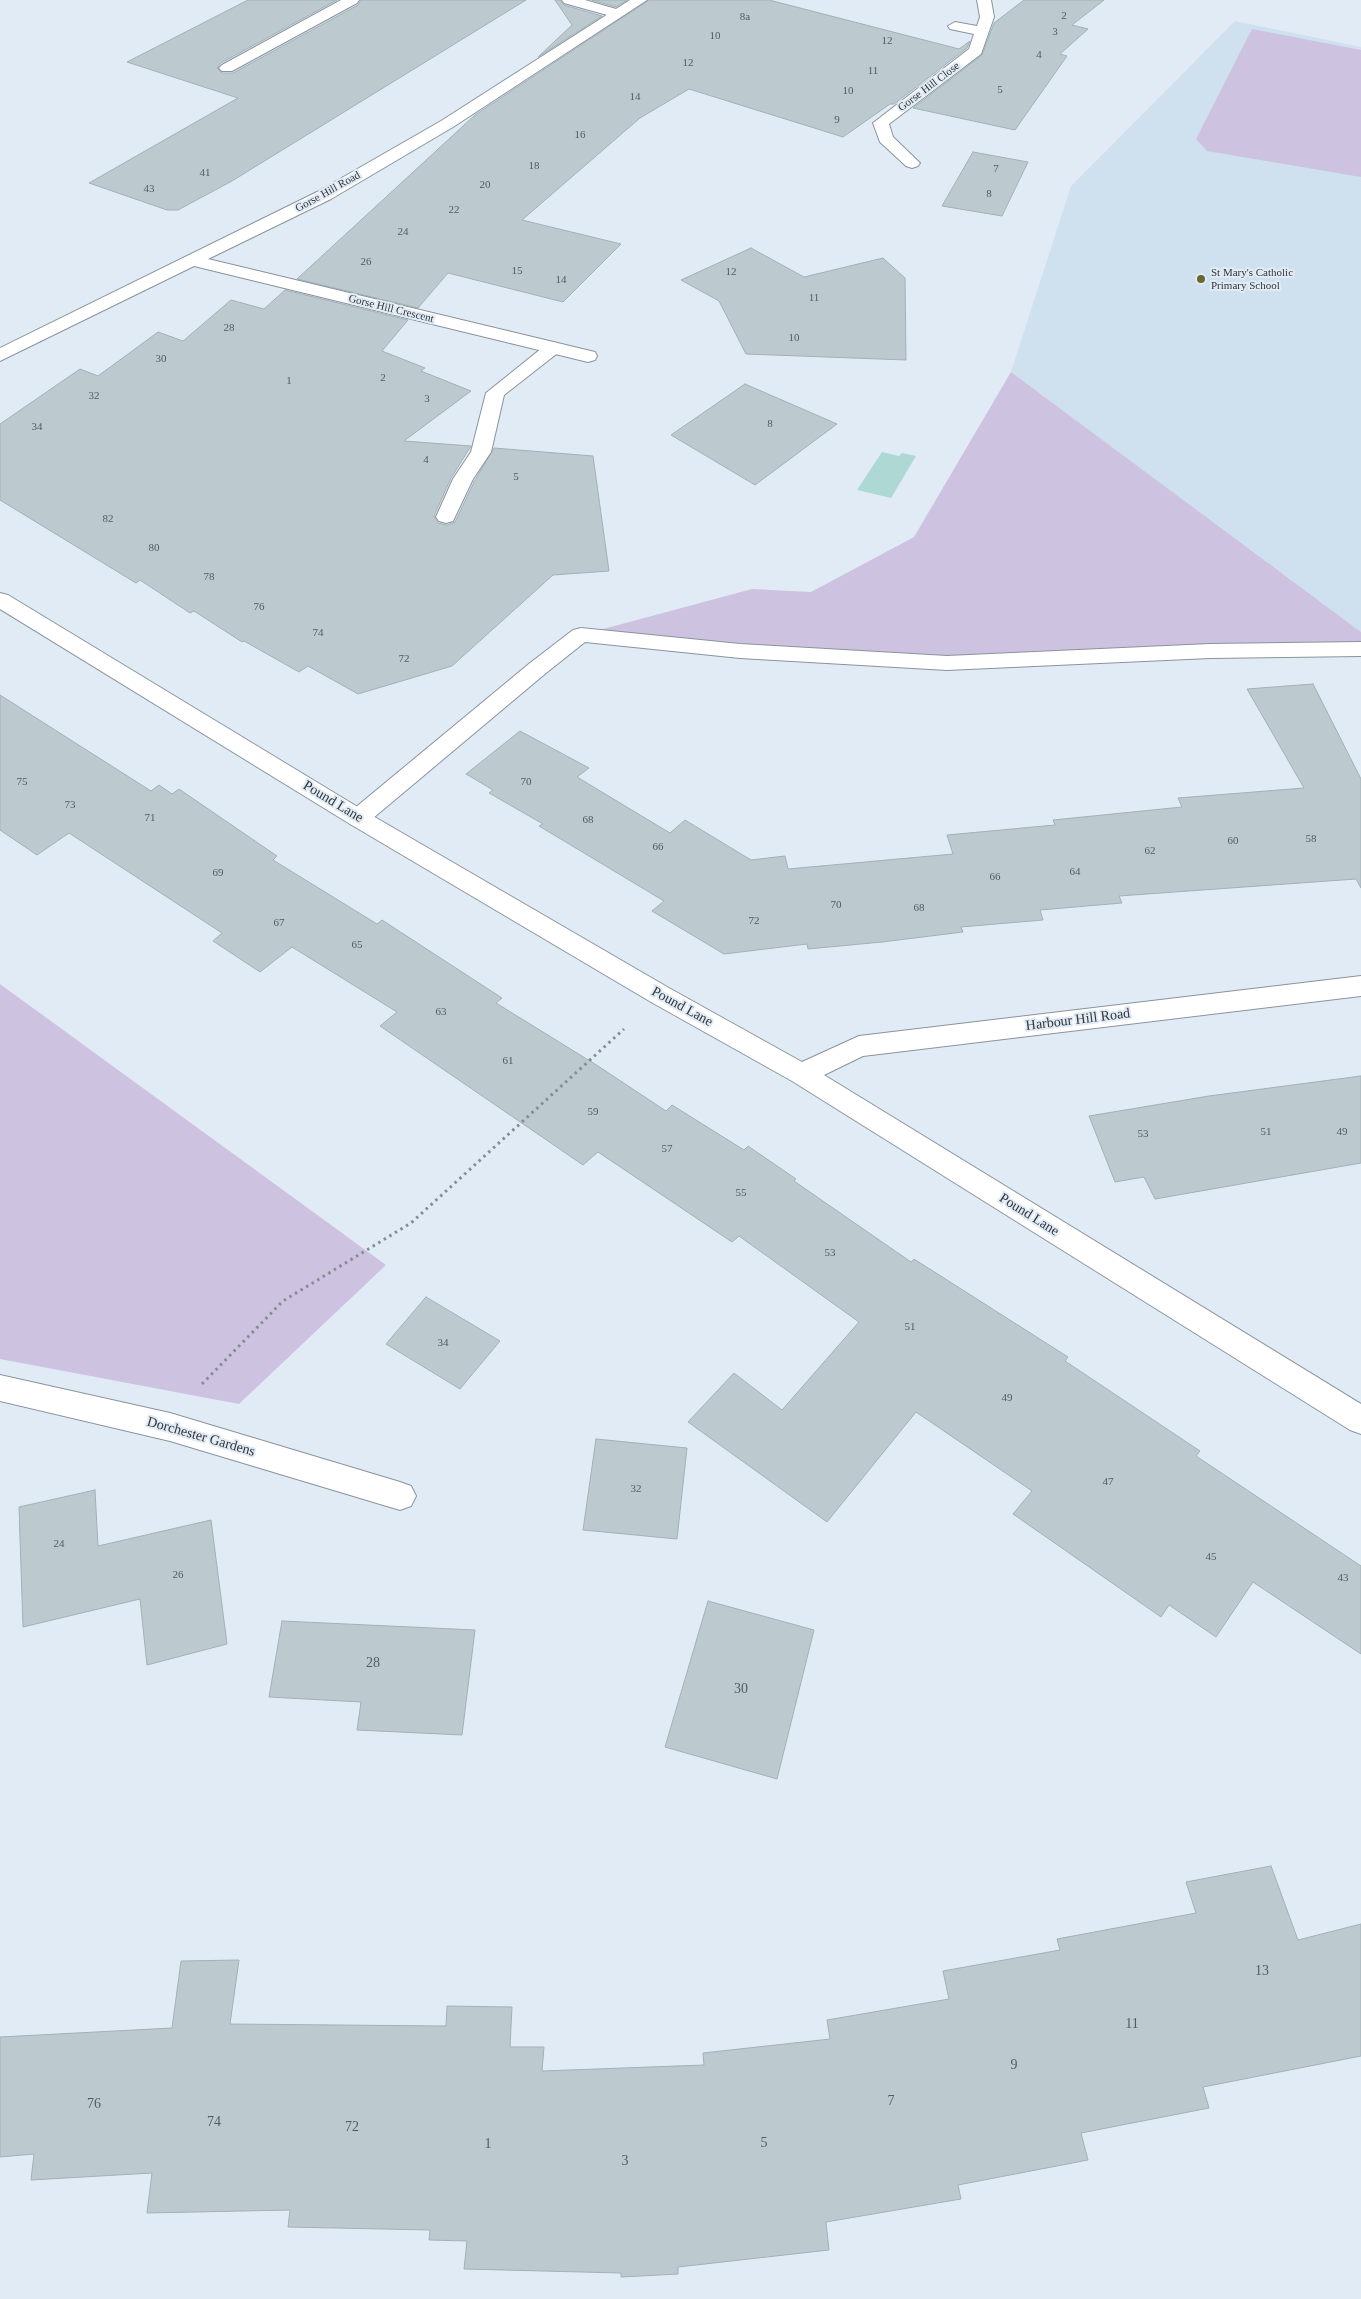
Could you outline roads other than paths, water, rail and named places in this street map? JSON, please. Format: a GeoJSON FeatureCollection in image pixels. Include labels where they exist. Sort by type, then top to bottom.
{"type":"FeatureCollection","features":[{"type":"Feature","properties":{"kind":"street"},"geometry":{"type":"LineString","coordinates":[[227,68],[352,0]]}},
{"type":"Feature","properties":{"kind":"street"},"geometry":{"type":"LineString","coordinates":[[569,0],[618,14]]}},
{"type":"Feature","properties":{"kind":"street","name":"Gorse Hill Road"},"geometry":{"type":"LineString","coordinates":[[0,355],[325,195],[447,124],[640,0]]}},
{"type":"Feature","properties":{"kind":"street","name":"Gorse Hill Close"},"geometry":{"type":"LineString","coordinates":[[912,163],[886,139],[881,123],[976,51],[986,17],[984,0]]}},
{"type":"Feature","properties":{"kind":"street"},"geometry":{"type":"LineString","coordinates":[[955,26],[982,31]]}},
{"type":"Feature","properties":{"kind":"street","name":"Gorse Hill Crescent"},"geometry":{"type":"LineString","coordinates":[[193,261],[588,356]]}},
{"type":"Feature","properties":{"kind":"street"},"geometry":{"type":"LineString","coordinates":[[446,517],[463,479],[481,452],[495,393],[553,348]]}},
{"type":"Feature","properties":{"kind":"street","name":"Pound Lane"},"geometry":{"type":"LineString","coordinates":[[0,600],[358,818],[660,996],[801,1074],[1361,1420]]}},
{"type":"Feature","properties":{"kind":"street"},"geometry":{"type":"LineString","coordinates":[[358,818],[538,668],[581,635],[740,651],[948,663],[1210,651],[1361,649]]}},
{"type":"Feature","properties":{"kind":"street","name":"Harbour Hill Road"},"geometry":{"type":"LineString","coordinates":[[801,1074],[859,1046],[1361,986]]}},
{"type":"Feature","properties":{"kind":"street","name":"Dorchester Gardens"},"geometry":{"type":"LineString","coordinates":[[0,1388],[170,1427],[400,1496]]}},
{"type":"Feature","properties":{"kind":"place","name":"St Mary's Catholic Primary School"},"geometry":{"type":"Point","coordinates":[1201,279]}}]}
